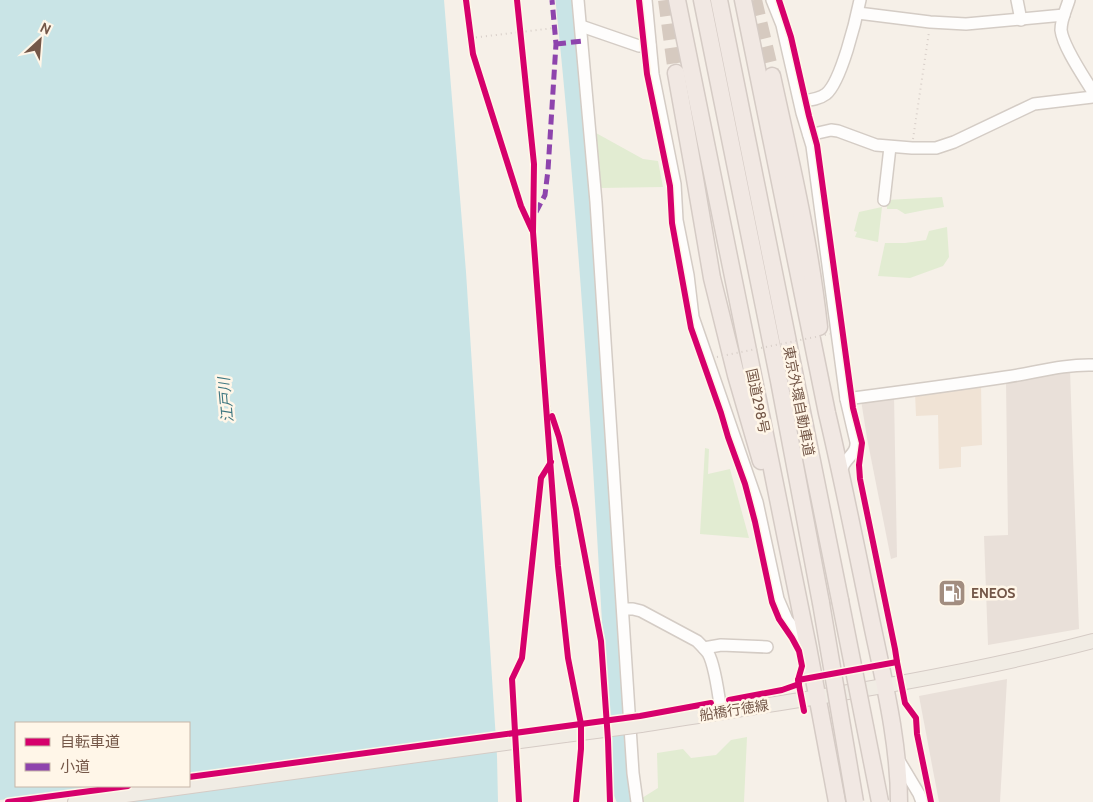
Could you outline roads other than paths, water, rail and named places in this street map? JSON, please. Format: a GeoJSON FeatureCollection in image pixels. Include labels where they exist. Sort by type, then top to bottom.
{"type":"FeatureCollection","features":[{"type":"Feature","properties":{"kind":"highway","name":"国道298号"},"geometry":{"type":"LineString","coordinates":[[677,0],[808,647],[837,802]]}},
{"type":"Feature","properties":{"kind":"highway","name":"東京外環自動車道"},"geometry":{"type":"LineString","coordinates":[[702,0],[779,381],[821,603],[854,802]]}},
{"type":"Feature","properties":{"kind":"highway","name":"東京外環自動車道"},"geometry":{"type":"LineString","coordinates":[[718,0],[880,802]]}},
{"type":"Feature","properties":{"kind":"highway"},"geometry":{"type":"LineString","coordinates":[[743,0],[827,413],[885,685],[894,736],[899,780],[899,802]]}},
{"type":"Feature","properties":{"kind":"highway"},"geometry":{"type":"LineString","coordinates":[[676,73],[712,278],[748,420],[784,530]]}},
{"type":"Feature","properties":{"kind":"highway"},"geometry":{"type":"LineString","coordinates":[[772,76],[803,218],[811,266],[823,360],[827,413]]}},
{"type":"Feature","properties":{"kind":"main road","name":"船橋行徳線"},"geometry":{"type":"LineString","coordinates":[[190,785],[606,723],[641,725],[817,697],[1008,662],[1093,641]]}},
{"type":"Feature","properties":{"kind":"main road","name":"船橋行徳線"},"geometry":{"type":"LineString","coordinates":[[75,802],[177,787]]}},
{"type":"Feature","properties":{"kind":"street"},"geometry":{"type":"LineString","coordinates":[[578,0],[596,212],[633,773],[637,802]]}},
{"type":"Feature","properties":{"kind":"street"},"geometry":{"type":"LineString","coordinates":[[646,0],[652,74],[675,184],[677,220],[695,323],[757,502],[778,600],[787,620],[808,647]]}},
{"type":"Feature","properties":{"kind":"street"},"geometry":{"type":"LineString","coordinates":[[772,0],[782,25],[813,154],[846,399],[856,442],[854,452],[840,472]]}},
{"type":"Feature","properties":{"kind":"street"},"geometry":{"type":"LineString","coordinates":[[800,101],[816,99],[825,95],[831,89],[840,72],[858,13],[860,0]]}},
{"type":"Feature","properties":{"kind":"street"},"geometry":{"type":"LineString","coordinates":[[1017,0],[1021,20]]}},
{"type":"Feature","properties":{"kind":"street"},"geometry":{"type":"LineString","coordinates":[[1069,0],[1061,32],[1068,50],[1093,92]]}},
{"type":"Feature","properties":{"kind":"street"},"geometry":{"type":"LineString","coordinates":[[858,13],[930,22],[966,24],[1064,15]]}},
{"type":"Feature","properties":{"kind":"street"},"geometry":{"type":"LineString","coordinates":[[580,26],[639,46],[650,45]]}},
{"type":"Feature","properties":{"kind":"street"},"geometry":{"type":"LineString","coordinates":[[809,135],[824,131],[838,131],[876,145],[936,148],[954,142],[1034,104],[1093,97]]}},
{"type":"Feature","properties":{"kind":"street"},"geometry":{"type":"LineString","coordinates":[[884,200],[890,147]]}},
{"type":"Feature","properties":{"kind":"street"},"geometry":{"type":"LineString","coordinates":[[846,399],[940,387],[1065,367],[1093,365]]}},
{"type":"Feature","properties":{"kind":"street"},"geometry":{"type":"LineString","coordinates":[[623,609],[641,611],[697,641],[704,648],[712,664],[721,712]]}},
{"type":"Feature","properties":{"kind":"street"},"geometry":{"type":"LineString","coordinates":[[704,648],[721,645],[767,647]]}},
{"type":"Feature","properties":{"kind":"street"},"geometry":{"type":"LineString","coordinates":[[896,756],[922,802]]}},
{"type":"Feature","properties":{"kind":"water","name":"江戸川"},"geometry":{"type":"Polygon","coordinates":[[[0,0],[444,0],[466,272],[497,756],[498,802],[0,802],[0,0]]]}},
{"type":"Feature","properties":{"kind":"waterway"},"geometry":{"type":"LineString","coordinates":[[565,0],[591,291],[620,776],[622,790],[627,802]]}},
{"type":"Feature","properties":{"kind":"tunnel"},"geometry":{"type":"LineString","coordinates":[[666,0],[676,73]]}},
{"type":"Feature","properties":{"kind":"tunnel"},"geometry":{"type":"LineString","coordinates":[[754,0],[772,76]]}},
{"type":"Feature","properties":{"kind":"place","name":"ENEOS"},"geometry":{"type":"Point","coordinates":[952,593]}}]}
